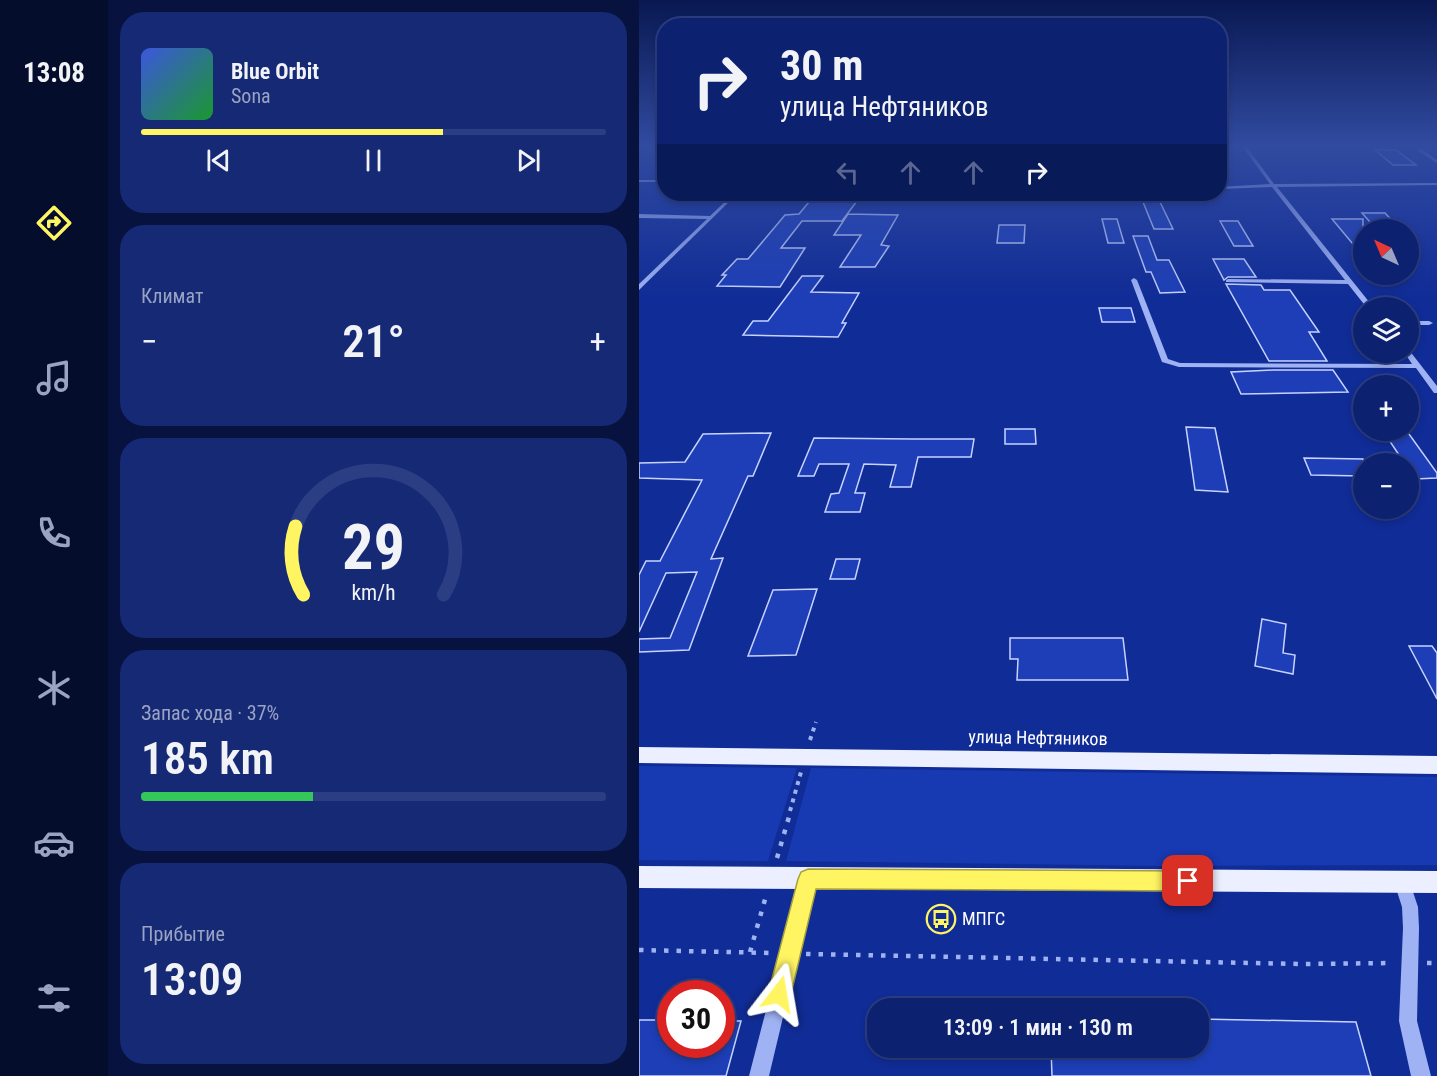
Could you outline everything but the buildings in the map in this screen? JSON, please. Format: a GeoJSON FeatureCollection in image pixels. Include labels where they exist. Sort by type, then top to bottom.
{"type":"FeatureCollection","features":[{"type":"Feature","properties":{"kind":"main road","name":"улица Нефтяников"},"geometry":{"type":"LineString","coordinates":[[639,755],[1437,765]]}},
{"type":"Feature","properties":{"kind":"main road"},"geometry":{"type":"LineString","coordinates":[[639,877],[1437,882]]}},
{"type":"Feature","properties":{"kind":"street"},"geometry":{"type":"LineString","coordinates":[[1281,196],[1362,297]]}},
{"type":"Feature","properties":{"kind":"street"},"geometry":{"type":"LineString","coordinates":[[639,288],[728,201]]}},
{"type":"Feature","properties":{"kind":"street"},"geometry":{"type":"LineString","coordinates":[[639,216],[708,217]]}},
{"type":"Feature","properties":{"kind":"street"},"geometry":{"type":"LineString","coordinates":[[1134,280],[1165,360],[1179,365],[1418,366]]}},
{"type":"Feature","properties":{"kind":"street"},"geometry":{"type":"LineString","coordinates":[[1228,281],[1350,282]]}},
{"type":"Feature","properties":{"kind":"street"},"geometry":{"type":"LineString","coordinates":[[1419,323],[1429,323]]}},
{"type":"Feature","properties":{"kind":"street"},"geometry":{"type":"LineString","coordinates":[[1416,363],[1437,391]]}},
{"type":"Feature","properties":{"kind":"street"},"geometry":{"type":"LineString","coordinates":[[759,1076],[808,879]]}},
{"type":"Feature","properties":{"kind":"street"},"geometry":{"type":"LineString","coordinates":[[1402,882],[1410,907],[1408,1021],[1421,1076]]}},
{"type":"Feature","properties":{"kind":"path"},"geometry":{"type":"LineString","coordinates":[[750,952],[816,722]]}},
{"type":"Feature","properties":{"kind":"path"},"geometry":{"type":"LineString","coordinates":[[639,950],[1290,964],[1437,963]]}},
{"type":"Feature","properties":{"kind":"shaded area"},"geometry":{"type":"Polygon","coordinates":[[[639,766],[797,768],[768,861],[639,860],[639,766]]]}},
{"type":"Feature","properties":{"kind":"shaded area"},"geometry":{"type":"Polygon","coordinates":[[[811,768],[1437,777],[1437,865],[1161,866],[786,861],[811,768]]]}},
{"type":"Feature","properties":{"kind":"place","name":"МПГС"},"geometry":{"type":"Point","coordinates":[941,919]}},
{"type":"Feature","properties":{"kind":"route"},"geometry":{"type":"LineString","coordinates":[[779,994],[808,879],[1188,881]]}}]}
